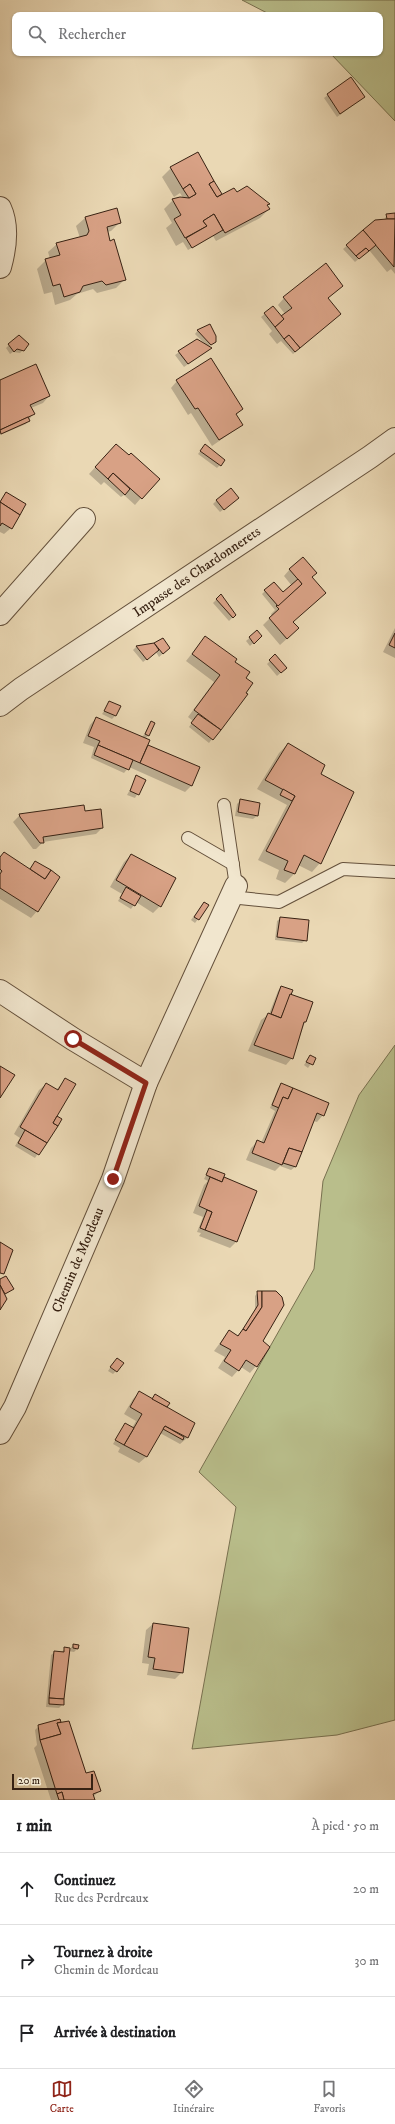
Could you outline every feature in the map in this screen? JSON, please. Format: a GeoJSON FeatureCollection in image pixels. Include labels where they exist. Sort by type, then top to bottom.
{"type":"FeatureCollection","features":[{"type":"Feature","properties":{"kind":"street"},"geometry":{"type":"LineString","coordinates":[[0,208],[3,213],[5,248],[0,267]]}},
{"type":"Feature","properties":{"kind":"street","name":"Impasse des Chardonnerets"},"geometry":{"type":"LineString","coordinates":[[0,705],[27,684],[370,458],[395,439]]}},
{"type":"Feature","properties":{"kind":"street"},"geometry":{"type":"LineString","coordinates":[[0,614],[84,519]]}},
{"type":"Feature","properties":{"kind":"street","name":"Chemin de Mordeau"},"geometry":{"type":"LineString","coordinates":[[0,1433],[7,1407],[113,1179],[146,1083],[233,891]]}},
{"type":"Feature","properties":{"kind":"street"},"geometry":{"type":"LineString","coordinates":[[0,991],[73,1039],[146,1083]]}},
{"type":"Feature","properties":{"kind":"lane"},"geometry":{"type":"LineString","coordinates":[[224,805],[233,864],[233,891],[279,902],[343,869],[395,872]]}},
{"type":"Feature","properties":{"kind":"lane"},"geometry":{"type":"LineString","coordinates":[[188,838],[233,864]]}},
{"type":"Feature","properties":{"kind":"green space"},"geometry":{"type":"Polygon","coordinates":[[[242,0],[395,0],[395,121],[333,56],[383,56],[383,12],[265,12],[242,0]]]}},
{"type":"Feature","properties":{"kind":"green space"},"geometry":{"type":"Polygon","coordinates":[[[395,1045],[395,1720],[337,1735],[192,1749],[236,1507],[199,1472],[314,1269],[323,1181],[359,1095],[395,1045]]]}},
{"type":"Feature","properties":{"kind":"building"},"geometry":{"type":"Polygon","coordinates":[[[351,77],[365,97],[340,114],[327,94],[351,77]]]}},
{"type":"Feature","properties":{"kind":"building"},"geometry":{"type":"Polygon","coordinates":[[[198,152],[214,181],[209,184],[217,197],[234,188],[237,192],[247,186],[270,204],[267,205],[270,209],[225,233],[214,214],[203,221],[207,226],[185,238],[174,219],[181,215],[172,199],[180,197],[189,198],[196,194],[190,184],[183,189],[170,167],[198,152]]]}},
{"type":"Feature","properties":{"kind":"building"},"geometry":{"type":"Polygon","coordinates":[[[214,181],[222,194],[217,197],[209,184],[214,181]]]}},
{"type":"Feature","properties":{"kind":"building"},"geometry":{"type":"Polygon","coordinates":[[[190,184],[196,194],[189,198],[183,189],[190,184]]]}},
{"type":"Feature","properties":{"kind":"building"},"geometry":{"type":"Polygon","coordinates":[[[117,208],[121,223],[107,227],[110,241],[114,239],[126,280],[106,285],[102,281],[83,286],[80,292],[64,297],[60,284],[53,286],[45,259],[60,255],[56,243],[87,235],[89,231],[85,217],[117,208]]]}},
{"type":"Feature","properties":{"kind":"building"},"geometry":{"type":"Polygon","coordinates":[[[395,213],[395,219],[387,219],[386,214],[395,213]]]}},
{"type":"Feature","properties":{"kind":"building"},"geometry":{"type":"Polygon","coordinates":[[[214,214],[223,230],[192,248],[186,238],[207,226],[203,221],[214,214]]]}},
{"type":"Feature","properties":{"kind":"building"},"geometry":{"type":"Polygon","coordinates":[[[395,219],[394,267],[363,230],[375,220],[395,219]]]}},
{"type":"Feature","properties":{"kind":"building"},"geometry":{"type":"Polygon","coordinates":[[[363,230],[376,245],[369,251],[366,248],[356,256],[346,245],[363,230]]]}},
{"type":"Feature","properties":{"kind":"building"},"geometry":{"type":"Polygon","coordinates":[[[366,248],[369,251],[359,259],[356,256],[366,248]]]}},
{"type":"Feature","properties":{"kind":"building"},"geometry":{"type":"Polygon","coordinates":[[[326,263],[343,286],[328,298],[341,314],[300,348],[289,335],[284,339],[275,327],[284,319],[281,316],[292,308],[283,297],[326,263]]]}},
{"type":"Feature","properties":{"kind":"building"},"geometry":{"type":"Polygon","coordinates":[[[273,306],[284,319],[275,327],[264,313],[273,306]]]}},
{"type":"Feature","properties":{"kind":"building"},"geometry":{"type":"Polygon","coordinates":[[[210,324],[216,336],[216,342],[211,345],[197,330],[210,324]]]}},
{"type":"Feature","properties":{"kind":"building"},"geometry":{"type":"Polygon","coordinates":[[[19,335],[29,344],[24,351],[17,349],[14,352],[8,344],[19,335]]]}},
{"type":"Feature","properties":{"kind":"building"},"geometry":{"type":"Polygon","coordinates":[[[289,335],[300,348],[295,352],[284,339],[289,335]]]}},
{"type":"Feature","properties":{"kind":"building"},"geometry":{"type":"Polygon","coordinates":[[[197,339],[212,348],[188,364],[178,351],[197,339]]]}},
{"type":"Feature","properties":{"kind":"building"},"geometry":{"type":"Polygon","coordinates":[[[211,358],[243,409],[236,414],[243,425],[219,440],[198,408],[195,409],[176,380],[211,358]]]}},
{"type":"Feature","properties":{"kind":"building"},"geometry":{"type":"Polygon","coordinates":[[[36,364],[50,396],[30,405],[35,414],[0,430],[0,380],[36,364]]]}},
{"type":"Feature","properties":{"kind":"building"},"geometry":{"type":"Polygon","coordinates":[[[28,417],[30,421],[1,434],[0,430],[28,417]]]}},
{"type":"Feature","properties":{"kind":"building"},"geometry":{"type":"Polygon","coordinates":[[[116,444],[129,455],[131,453],[160,479],[142,499],[113,473],[108,479],[95,467],[116,444]]]}},
{"type":"Feature","properties":{"kind":"building"},"geometry":{"type":"Polygon","coordinates":[[[205,444],[225,460],[221,466],[200,451],[205,444]]]}},
{"type":"Feature","properties":{"kind":"building"},"geometry":{"type":"Polygon","coordinates":[[[113,473],[130,489],[125,495],[108,479],[113,473]]]}},
{"type":"Feature","properties":{"kind":"building"},"geometry":{"type":"Polygon","coordinates":[[[231,488],[239,498],[224,510],[216,500],[231,488]]]}},
{"type":"Feature","properties":{"kind":"building"},"geometry":{"type":"Polygon","coordinates":[[[6,492],[26,504],[20,515],[0,502],[6,492]]]}},
{"type":"Feature","properties":{"kind":"building"},"geometry":{"type":"Polygon","coordinates":[[[0,502],[20,515],[12,529],[2,523],[0,526],[0,502]]]}},
{"type":"Feature","properties":{"kind":"building"},"geometry":{"type":"Polygon","coordinates":[[[303,557],[317,573],[312,577],[326,593],[293,622],[299,628],[287,639],[269,618],[279,609],[276,606],[302,584],[289,569],[303,557]]]}},
{"type":"Feature","properties":{"kind":"building"},"geometry":{"type":"Polygon","coordinates":[[[298,579],[302,584],[278,606],[264,590],[274,582],[283,592],[298,579]]]}},
{"type":"Feature","properties":{"kind":"building"},"geometry":{"type":"Polygon","coordinates":[[[221,594],[236,615],[233,618],[216,599],[221,594]]]}},
{"type":"Feature","properties":{"kind":"building"},"geometry":{"type":"Polygon","coordinates":[[[257,630],[262,636],[254,644],[249,637],[257,630]]]}},
{"type":"Feature","properties":{"kind":"building"},"geometry":{"type":"Polygon","coordinates":[[[395,633],[395,648],[389,645],[395,633]]]}},
{"type":"Feature","properties":{"kind":"building"},"geometry":{"type":"Polygon","coordinates":[[[205,636],[237,659],[235,662],[250,672],[246,678],[253,683],[246,693],[248,694],[221,730],[194,710],[220,675],[192,654],[205,636]]]}},
{"type":"Feature","properties":{"kind":"building"},"geometry":{"type":"Polygon","coordinates":[[[163,638],[170,648],[163,654],[154,643],[163,638]]]}},
{"type":"Feature","properties":{"kind":"building"},"geometry":{"type":"Polygon","coordinates":[[[154,643],[159,650],[147,660],[136,646],[154,643]]]}},
{"type":"Feature","properties":{"kind":"building"},"geometry":{"type":"Polygon","coordinates":[[[275,654],[287,668],[281,673],[269,660],[275,654]]]}},
{"type":"Feature","properties":{"kind":"building"},"geometry":{"type":"Polygon","coordinates":[[[109,701],[121,706],[116,716],[104,711],[109,701]]]}},
{"type":"Feature","properties":{"kind":"building"},"geometry":{"type":"Polygon","coordinates":[[[198,714],[221,730],[213,740],[191,723],[198,714]]]}},
{"type":"Feature","properties":{"kind":"building"},"geometry":{"type":"Polygon","coordinates":[[[96,717],[150,740],[140,763],[98,745],[100,741],[88,736],[96,717]]]}},
{"type":"Feature","properties":{"kind":"building"},"geometry":{"type":"Polygon","coordinates":[[[151,721],[155,723],[149,736],[145,734],[151,721]]]}},
{"type":"Feature","properties":{"kind":"building"},"geometry":{"type":"Polygon","coordinates":[[[288,743],[325,765],[321,774],[354,792],[321,864],[304,855],[295,874],[284,870],[288,861],[266,851],[295,796],[265,780],[288,743]]]}},
{"type":"Feature","properties":{"kind":"building"},"geometry":{"type":"Polygon","coordinates":[[[98,745],[133,760],[129,770],[94,755],[98,745]]]}},
{"type":"Feature","properties":{"kind":"building"},"geometry":{"type":"Polygon","coordinates":[[[148,745],[200,767],[192,786],[140,763],[148,745]]]}},
{"type":"Feature","properties":{"kind":"building"},"geometry":{"type":"Polygon","coordinates":[[[136,775],[146,780],[139,795],[130,791],[136,775]]]}},
{"type":"Feature","properties":{"kind":"building"},"geometry":{"type":"Polygon","coordinates":[[[283,789],[295,796],[292,801],[280,795],[283,789]]]}},
{"type":"Feature","properties":{"kind":"building"},"geometry":{"type":"Polygon","coordinates":[[[240,799],[260,803],[258,816],[238,812],[240,799]]]}},
{"type":"Feature","properties":{"kind":"building"},"geometry":{"type":"Polygon","coordinates":[[[84,805],[85,811],[101,809],[103,828],[43,837],[44,843],[40,843],[19,814],[84,805]]]}},
{"type":"Feature","properties":{"kind":"building"},"geometry":{"type":"Polygon","coordinates":[[[4,852],[45,879],[51,870],[60,877],[38,912],[0,888],[0,874],[2,871],[0,869],[0,857],[4,852]]]}},
{"type":"Feature","properties":{"kind":"building"},"geometry":{"type":"Polygon","coordinates":[[[131,854],[176,878],[161,907],[116,880],[131,854]]]}},
{"type":"Feature","properties":{"kind":"building"},"geometry":{"type":"Polygon","coordinates":[[[35,861],[51,870],[45,879],[30,869],[35,861]]]}},
{"type":"Feature","properties":{"kind":"building"},"geometry":{"type":"Polygon","coordinates":[[[126,887],[141,896],[135,906],[120,898],[126,887]]]}},
{"type":"Feature","properties":{"kind":"building"},"geometry":{"type":"Polygon","coordinates":[[[204,902],[209,905],[199,920],[194,917],[204,902]]]}},
{"type":"Feature","properties":{"kind":"building"},"geometry":{"type":"Polygon","coordinates":[[[280,917],[309,920],[307,941],[277,937],[280,917]]]}},
{"type":"Feature","properties":{"kind":"building"},"geometry":{"type":"Polygon","coordinates":[[[281,986],[293,990],[281,1018],[271,1014],[281,986]]]}},
{"type":"Feature","properties":{"kind":"building"},"geometry":{"type":"Polygon","coordinates":[[[290,994],[313,1002],[306,1022],[304,1022],[293,1059],[254,1045],[268,1013],[281,1018],[290,994]]]}},
{"type":"Feature","properties":{"kind":"building"},"geometry":{"type":"Polygon","coordinates":[[[310,1055],[316,1058],[313,1065],[306,1062],[310,1055]]]}},
{"type":"Feature","properties":{"kind":"building"},"geometry":{"type":"Polygon","coordinates":[[[0,1066],[15,1075],[0,1098],[0,1066]]]}},
{"type":"Feature","properties":{"kind":"building"},"geometry":{"type":"Polygon","coordinates":[[[65,1078],[76,1084],[53,1123],[58,1126],[47,1143],[20,1127],[46,1083],[58,1090],[65,1078]]]}},
{"type":"Feature","properties":{"kind":"building"},"geometry":{"type":"Polygon","coordinates":[[[281,1083],[293,1088],[288,1099],[283,1097],[279,1108],[272,1105],[281,1083]]]}},
{"type":"Feature","properties":{"kind":"building"},"geometry":{"type":"Polygon","coordinates":[[[293,1088],[329,1103],[324,1116],[317,1113],[302,1152],[289,1148],[282,1165],[252,1153],[257,1140],[264,1143],[283,1097],[288,1099],[293,1088]]]}},
{"type":"Feature","properties":{"kind":"building"},"geometry":{"type":"Polygon","coordinates":[[[57,1116],[62,1119],[58,1126],[53,1123],[57,1116]]]}},
{"type":"Feature","properties":{"kind":"building"},"geometry":{"type":"Polygon","coordinates":[[[25,1130],[47,1143],[39,1155],[18,1143],[25,1130]]]}},
{"type":"Feature","properties":{"kind":"building"},"geometry":{"type":"Polygon","coordinates":[[[289,1148],[302,1152],[296,1167],[283,1163],[289,1148]]]}},
{"type":"Feature","properties":{"kind":"building"},"geometry":{"type":"Polygon","coordinates":[[[209,1168],[225,1174],[222,1182],[206,1175],[209,1168]]]}},
{"type":"Feature","properties":{"kind":"building"},"geometry":{"type":"Polygon","coordinates":[[[210,1177],[222,1182],[224,1177],[257,1191],[237,1242],[205,1230],[212,1212],[199,1206],[210,1177]]]}},
{"type":"Feature","properties":{"kind":"building"},"geometry":{"type":"Polygon","coordinates":[[[207,1210],[212,1212],[205,1230],[200,1228],[207,1210]]]}},
{"type":"Feature","properties":{"kind":"building"},"geometry":{"type":"Polygon","coordinates":[[[0,1242],[13,1250],[4,1274],[0,1273],[0,1242]]]}},
{"type":"Feature","properties":{"kind":"building"},"geometry":{"type":"Polygon","coordinates":[[[6,1276],[14,1289],[5,1294],[0,1285],[0,1279],[6,1276]]]}},
{"type":"Feature","properties":{"kind":"building"},"geometry":{"type":"Polygon","coordinates":[[[0,1285],[7,1299],[0,1310],[0,1285]]]}},
{"type":"Feature","properties":{"kind":"building"},"geometry":{"type":"Polygon","coordinates":[[[257,1291],[262,1291],[262,1307],[246,1331],[243,1329],[258,1305],[257,1291]]]}},
{"type":"Feature","properties":{"kind":"building"},"geometry":{"type":"Polygon","coordinates":[[[262,1291],[276,1291],[282,1297],[284,1305],[263,1341],[270,1347],[257,1367],[246,1360],[239,1371],[224,1361],[231,1350],[220,1344],[229,1330],[238,1336],[243,1329],[246,1331],[262,1307],[262,1291]]]}},
{"type":"Feature","properties":{"kind":"building"},"geometry":{"type":"Polygon","coordinates":[[[117,1358],[124,1363],[117,1372],[110,1367],[117,1358]]]}},
{"type":"Feature","properties":{"kind":"building"},"geometry":{"type":"Polygon","coordinates":[[[139,1391],[195,1423],[188,1438],[165,1426],[147,1457],[124,1445],[142,1414],[130,1407],[139,1391]]]}},
{"type":"Feature","properties":{"kind":"building"},"geometry":{"type":"Polygon","coordinates":[[[155,1394],[170,1403],[167,1407],[152,1399],[155,1394]]]}},
{"type":"Feature","properties":{"kind":"building"},"geometry":{"type":"Polygon","coordinates":[[[125,1423],[134,1428],[124,1445],[115,1440],[125,1423]]]}},
{"type":"Feature","properties":{"kind":"building"},"geometry":{"type":"Polygon","coordinates":[[[165,1426],[184,1437],[183,1440],[163,1429],[165,1426]]]}},
{"type":"Feature","properties":{"kind":"building"},"geometry":{"type":"Polygon","coordinates":[[[153,1623],[189,1628],[183,1673],[153,1669],[155,1658],[148,1657],[153,1623]]]}},
{"type":"Feature","properties":{"kind":"building"},"geometry":{"type":"Polygon","coordinates":[[[73,1644],[79,1645],[78,1649],[73,1648],[73,1644]]]}},
{"type":"Feature","properties":{"kind":"building"},"geometry":{"type":"Polygon","coordinates":[[[64,1647],[70,1648],[64,1699],[49,1698],[54,1651],[64,1652],[64,1647]]]}},
{"type":"Feature","properties":{"kind":"building"},"geometry":{"type":"Polygon","coordinates":[[[49,1698],[64,1699],[64,1705],[49,1704],[49,1698]]]}},
{"type":"Feature","properties":{"kind":"building"},"geometry":{"type":"Polygon","coordinates":[[[60,1719],[61,1722],[57,1723],[61,1734],[40,1740],[38,1725],[60,1719]]]}},
{"type":"Feature","properties":{"kind":"building"},"geometry":{"type":"Polygon","coordinates":[[[69,1721],[86,1773],[94,1771],[101,1791],[93,1794],[95,1800],[64,1800],[62,1792],[57,1794],[40,1740],[61,1734],[57,1723],[69,1721]]]}},
{"type":"Feature","properties":{"kind":"building"},"geometry":{"type":"Polygon","coordinates":[[[62,1792],[64,1800],[59,1800],[57,1794],[62,1792]]]}},
{"type":"Feature","properties":{"kind":"route"},"geometry":{"type":"LineString","coordinates":[[73,1039],[146,1083],[113,1179]]}}]}
